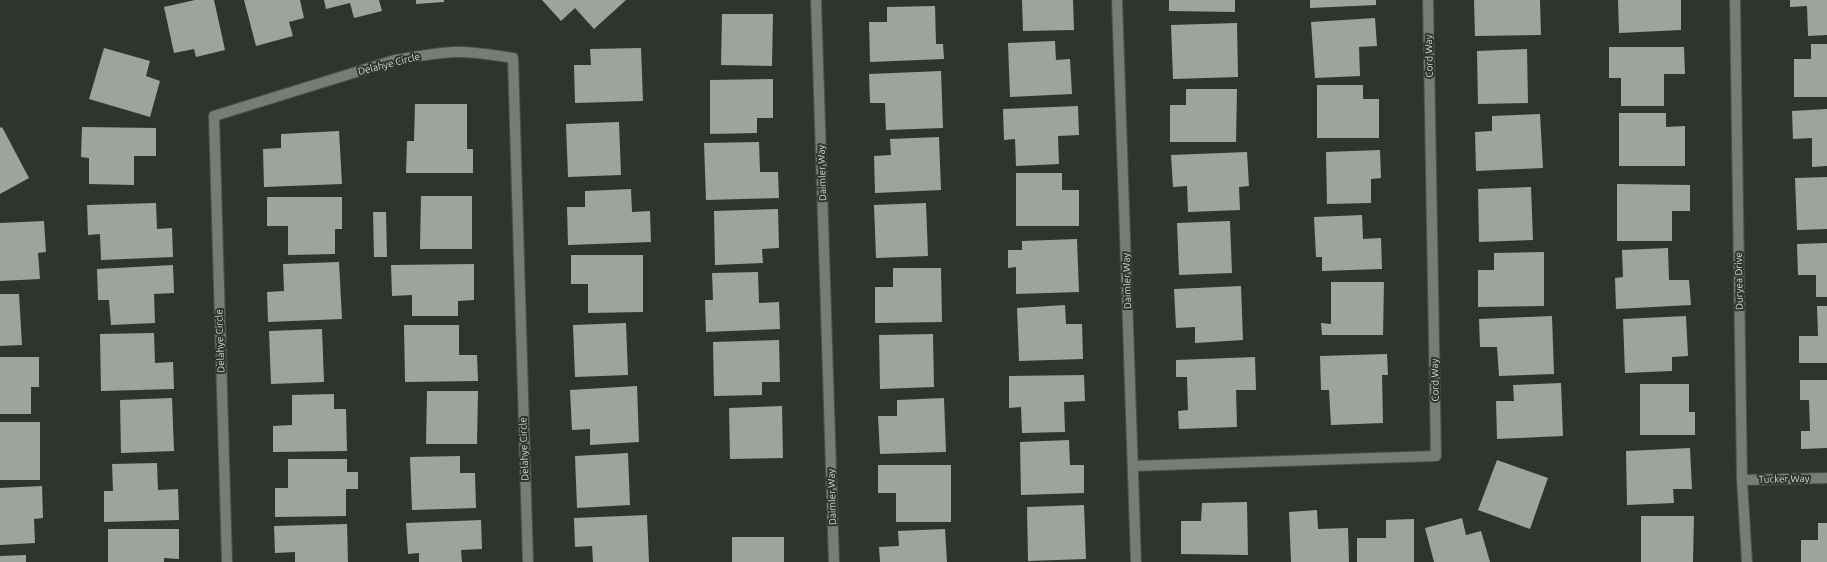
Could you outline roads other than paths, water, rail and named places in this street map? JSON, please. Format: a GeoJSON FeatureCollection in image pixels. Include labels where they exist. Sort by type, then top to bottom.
{"type":"FeatureCollection","features":[{"type":"Feature","properties":{"kind":"street","name":"Daimler Way"},"geometry":{"type":"LineString","coordinates":[[816,0],[834,562]]}},
{"type":"Feature","properties":{"kind":"street","name":"Daimler Way"},"geometry":{"type":"LineString","coordinates":[[1118,0],[1136,562]]}},
{"type":"Feature","properties":{"kind":"street","name":"Cord Way"},"geometry":{"type":"LineString","coordinates":[[1133,466],[1436,456],[1428,0]]}},
{"type":"Feature","properties":{"kind":"street","name":"Duryea Drive"},"geometry":{"type":"LineString","coordinates":[[1735,0],[1742,480],[1747,562]]}},
{"type":"Feature","properties":{"kind":"street","name":"Delahye Circle"},"geometry":{"type":"LineString","coordinates":[[227,562],[214,116],[395,60],[454,52],[471,52],[513,58],[528,562]]}},
{"type":"Feature","properties":{"kind":"street","name":"Tucker Way"},"geometry":{"type":"LineString","coordinates":[[1742,480],[1827,478]]}}]}
